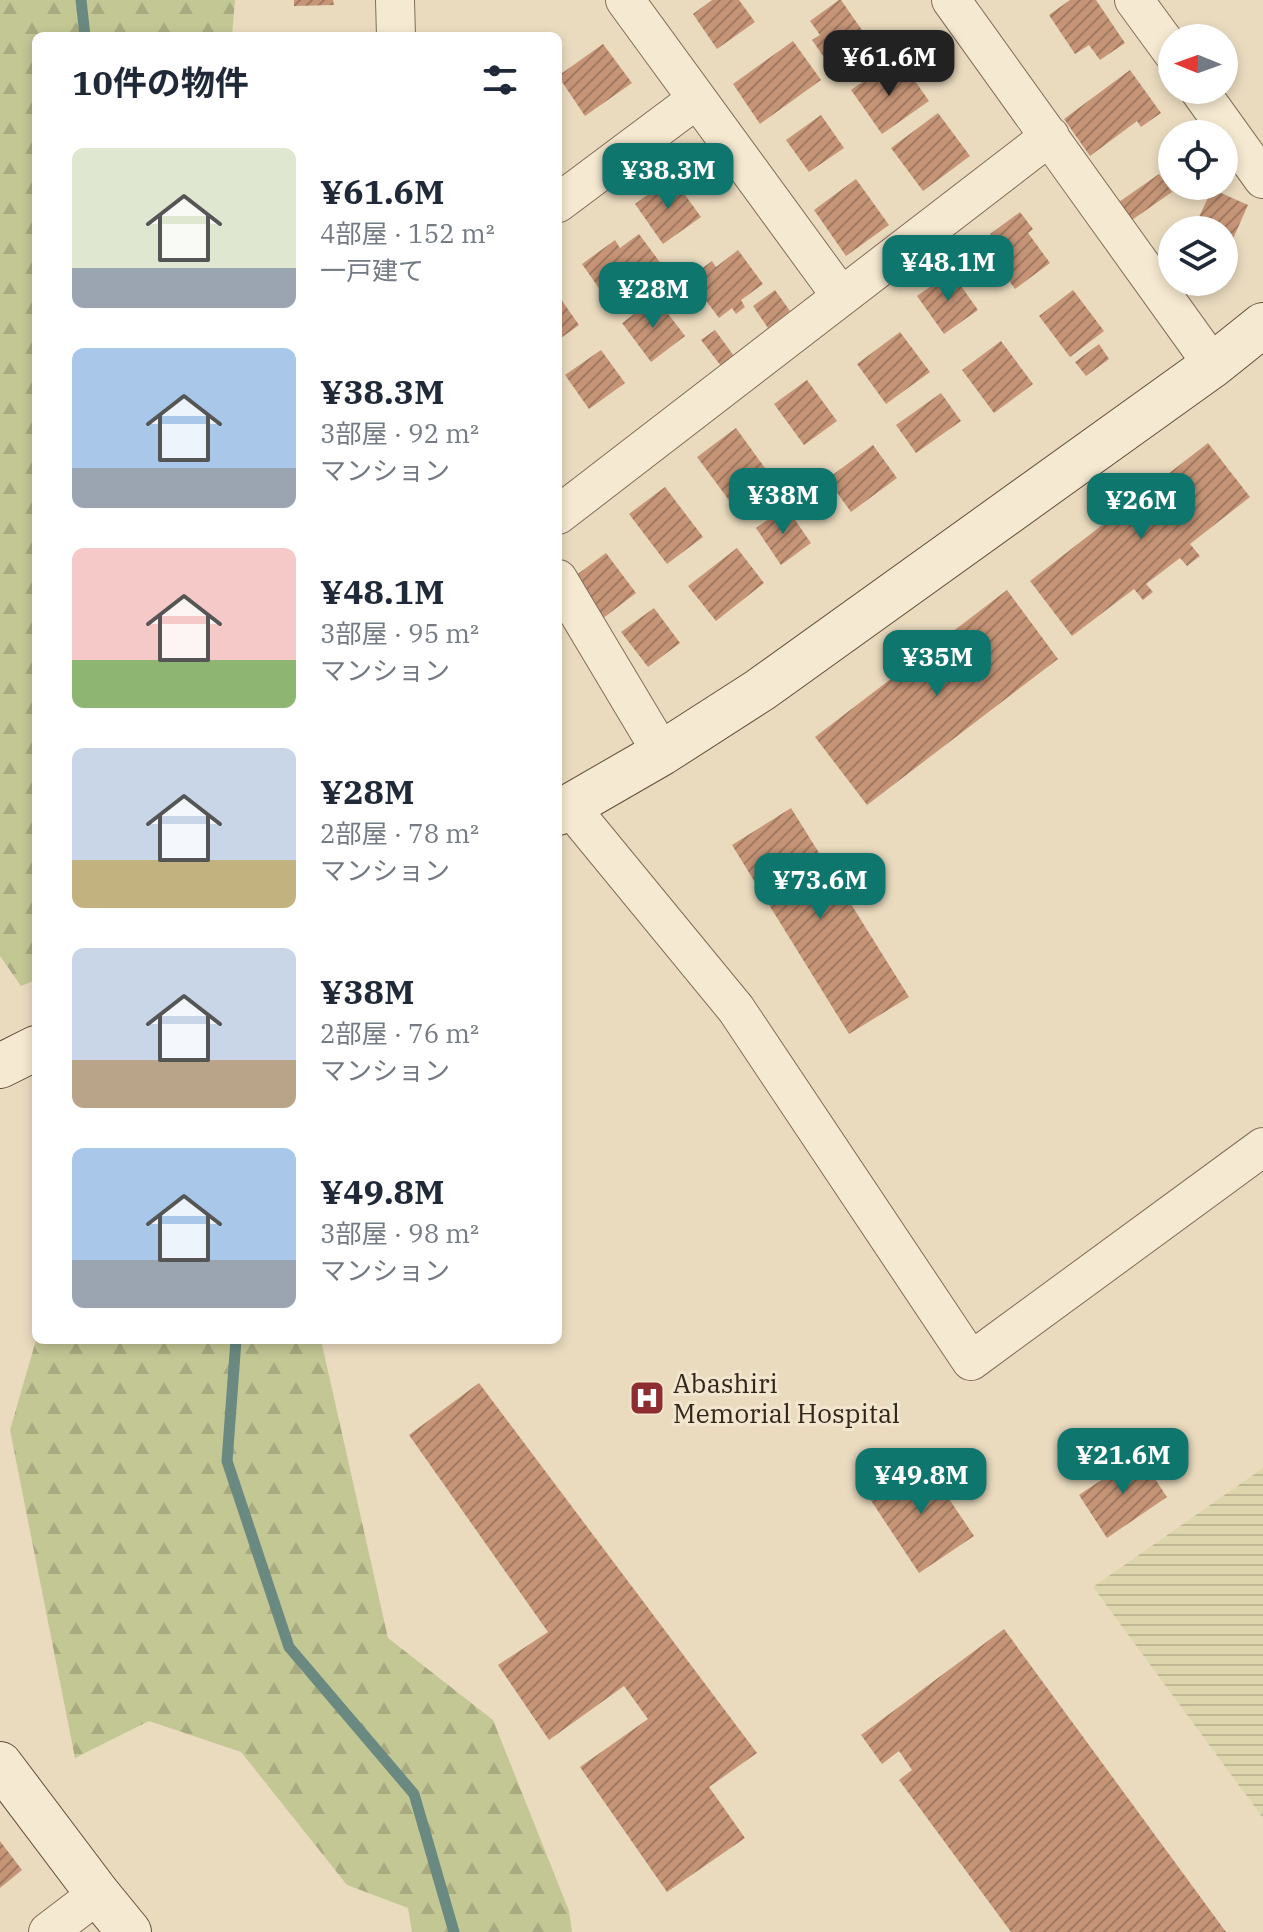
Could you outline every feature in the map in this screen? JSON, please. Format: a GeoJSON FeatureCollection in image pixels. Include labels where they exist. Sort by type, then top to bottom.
{"type":"FeatureCollection","features":[{"type":"Feature","properties":{"kind":"street"},"geometry":{"type":"LineString","coordinates":[[395,0],[396,32]]}},
{"type":"Feature","properties":{"kind":"street"},"geometry":{"type":"LineString","coordinates":[[625,0],[841,296]]}},
{"type":"Feature","properties":{"kind":"street"},"geometry":{"type":"LineString","coordinates":[[951,0],[1213,365]]}},
{"type":"Feature","properties":{"kind":"street"},"geometry":{"type":"LineString","coordinates":[[1134,0],[1158,33]]}},
{"type":"Feature","properties":{"kind":"street"},"geometry":{"type":"LineString","coordinates":[[562,200],[697,99]]}},
{"type":"Feature","properties":{"kind":"street"},"geometry":{"type":"LineString","coordinates":[[1209,104],[1263,179]]}},
{"type":"Feature","properties":{"kind":"street"},"geometry":{"type":"LineString","coordinates":[[562,512],[1050,136]]}},
{"type":"Feature","properties":{"kind":"street"},"geometry":{"type":"LineString","coordinates":[[1263,325],[1213,365],[760,690],[662,753],[564,810],[736,1009],[971,1361],[1263,1147]]}},
{"type":"Feature","properties":{"kind":"street"},"geometry":{"type":"LineString","coordinates":[[562,586],[662,753]]}},
{"type":"Feature","properties":{"kind":"street"},"geometry":{"type":"LineString","coordinates":[[0,1066],[32,1050]]}},
{"type":"Feature","properties":{"kind":"street"},"geometry":{"type":"LineString","coordinates":[[0,1764],[129,1932]]}},
{"type":"Feature","properties":{"kind":"street"},"geometry":{"type":"LineString","coordinates":[[48,1932],[98,1894]]}},
{"type":"Feature","properties":{"kind":"shaded area"},"geometry":{"type":"Polygon","coordinates":[[[1263,1468],[1263,1818],[1093,1587],[1263,1468]]]}},
{"type":"Feature","properties":{"kind":"green space"},"geometry":{"type":"Polygon","coordinates":[[[0,0],[235,0],[232,32],[32,32],[32,982],[21,986],[0,956],[0,0]]]}},
{"type":"Feature","properties":{"kind":"green space"},"geometry":{"type":"Polygon","coordinates":[[[35,1344],[322,1344],[388,1638],[493,1720],[569,1911],[572,1932],[412,1932],[408,1908],[347,1885],[241,1752],[149,1721],[75,1758],[10,1430],[35,1344]]]}},
{"type":"Feature","properties":{"kind":"building"},"geometry":{"type":"Polygon","coordinates":[[[294,0],[333,0],[334,5],[294,6],[294,0]]]}},
{"type":"Feature","properties":{"kind":"building"},"geometry":{"type":"Polygon","coordinates":[[[712,0],[739,0],[755,22],[717,49],[693,14],[712,0]]]}},
{"type":"Feature","properties":{"kind":"building"},"geometry":{"type":"Polygon","coordinates":[[[839,0],[873,46],[835,73],[812,40],[820,35],[810,21],[839,0]]]}},
{"type":"Feature","properties":{"kind":"building"},"geometry":{"type":"Polygon","coordinates":[[[1070,0],[1096,0],[1125,43],[1100,60],[1089,45],[1075,54],[1049,15],[1070,0]]]}},
{"type":"Feature","properties":{"kind":"building"},"geometry":{"type":"Polygon","coordinates":[[[793,41],[821,80],[760,124],[733,84],[793,41]]]}},
{"type":"Feature","properties":{"kind":"building"},"geometry":{"type":"Polygon","coordinates":[[[603,44],[632,83],[585,116],[562,82],[562,73],[603,44]]]}},
{"type":"Feature","properties":{"kind":"building"},"geometry":{"type":"Polygon","coordinates":[[[884,67],[894,80],[908,71],[929,101],[882,134],[851,90],[884,67]]]}},
{"type":"Feature","properties":{"kind":"building"},"geometry":{"type":"Polygon","coordinates":[[[1130,70],[1161,113],[1141,127],[1137,121],[1090,156],[1064,119],[1130,70]]]}},
{"type":"Feature","properties":{"kind":"building"},"geometry":{"type":"Polygon","coordinates":[[[938,113],[970,156],[923,191],[891,148],[938,113]]]}},
{"type":"Feature","properties":{"kind":"building"},"geometry":{"type":"Polygon","coordinates":[[[821,115],[844,148],[809,172],[786,140],[821,115]]]}},
{"type":"Feature","properties":{"kind":"building"},"geometry":{"type":"Polygon","coordinates":[[[1158,175],[1158,200],[1161,200],[1132,220],[1119,202],[1158,175]]]}},
{"type":"Feature","properties":{"kind":"building"},"geometry":{"type":"Polygon","coordinates":[[[672,177],[701,217],[663,244],[635,204],[672,177]]]}},
{"type":"Feature","properties":{"kind":"building"},"geometry":{"type":"Polygon","coordinates":[[[856,179],[889,225],[846,256],[814,210],[856,179]]]}},
{"type":"Feature","properties":{"kind":"building"},"geometry":{"type":"Polygon","coordinates":[[[1207,200],[1237,200],[1248,205],[1238,228],[1238,216],[1199,216],[1207,200]]]}},
{"type":"Feature","properties":{"kind":"building"},"geometry":{"type":"Polygon","coordinates":[[[1020,212],[1033,229],[1028,233],[1050,263],[1015,289],[989,252],[998,245],[990,234],[1020,212]]]}},
{"type":"Feature","properties":{"kind":"building"},"geometry":{"type":"Polygon","coordinates":[[[639,234],[668,273],[615,311],[582,264],[615,240],[620,248],[639,234]]]}},
{"type":"Feature","properties":{"kind":"building"},"geometry":{"type":"Polygon","coordinates":[[[738,250],[763,284],[741,300],[745,307],[736,314],[732,308],[719,318],[689,278],[712,261],[716,267],[738,250]]]}},
{"type":"Feature","properties":{"kind":"building"},"geometry":{"type":"Polygon","coordinates":[[[951,272],[978,310],[944,334],[917,296],[951,272]]]}},
{"type":"Feature","properties":{"kind":"building"},"geometry":{"type":"Polygon","coordinates":[[[775,290],[790,311],[768,328],[753,306],[775,290]]]}},
{"type":"Feature","properties":{"kind":"building"},"geometry":{"type":"Polygon","coordinates":[[[1073,290],[1104,331],[1070,357],[1039,316],[1073,290]]]}},
{"type":"Feature","properties":{"kind":"building"},"geometry":{"type":"Polygon","coordinates":[[[656,298],[685,336],[651,362],[622,323],[656,298]]]}},
{"type":"Feature","properties":{"kind":"building"},"geometry":{"type":"Polygon","coordinates":[[[562,301],[579,325],[562,337],[562,301]]]}},
{"type":"Feature","properties":{"kind":"building"},"geometry":{"type":"Polygon","coordinates":[[[715,330],[734,356],[721,366],[701,340],[715,330]]]}},
{"type":"Feature","properties":{"kind":"building"},"geometry":{"type":"Polygon","coordinates":[[[900,332],[930,372],[886,404],[857,364],[900,332]]]}},
{"type":"Feature","properties":{"kind":"building"},"geometry":{"type":"Polygon","coordinates":[[[1001,341],[1033,384],[994,413],[962,370],[1001,341]]]}},
{"type":"Feature","properties":{"kind":"building"},"geometry":{"type":"Polygon","coordinates":[[[1099,344],[1109,359],[1086,376],[1075,362],[1099,344]]]}},
{"type":"Feature","properties":{"kind":"building"},"geometry":{"type":"Polygon","coordinates":[[[601,350],[625,383],[589,409],[565,375],[601,350]]]}},
{"type":"Feature","properties":{"kind":"building"},"geometry":{"type":"Polygon","coordinates":[[[807,380],[837,421],[804,445],[774,404],[807,380]]]}},
{"type":"Feature","properties":{"kind":"building"},"geometry":{"type":"Polygon","coordinates":[[[941,393],[961,421],[916,453],[896,425],[941,393]]]}},
{"type":"Feature","properties":{"kind":"building"},"geometry":{"type":"Polygon","coordinates":[[[736,428],[775,482],[737,511],[697,457],[736,428]]]}},
{"type":"Feature","properties":{"kind":"building"},"geometry":{"type":"Polygon","coordinates":[[[1208,443],[1250,497],[1190,544],[1200,556],[1187,566],[1180,558],[1146,584],[1153,592],[1143,600],[1134,589],[1072,636],[1030,581],[1208,443]]]}},
{"type":"Feature","properties":{"kind":"building"},"geometry":{"type":"Polygon","coordinates":[[[873,445],[897,478],[851,512],[827,479],[873,445]]]}},
{"type":"Feature","properties":{"kind":"building"},"geometry":{"type":"Polygon","coordinates":[[[665,487],[703,537],[667,564],[629,514],[665,487]]]}},
{"type":"Feature","properties":{"kind":"building"},"geometry":{"type":"Polygon","coordinates":[[[786,507],[811,543],[781,565],[756,528],[786,507]]]}},
{"type":"Feature","properties":{"kind":"building"},"geometry":{"type":"Polygon","coordinates":[[[737,548],[764,583],[716,621],[688,586],[737,548]]]}},
{"type":"Feature","properties":{"kind":"building"},"geometry":{"type":"Polygon","coordinates":[[[606,553],[636,593],[602,619],[571,579],[606,553]]]}},
{"type":"Feature","properties":{"kind":"building"},"geometry":{"type":"Polygon","coordinates":[[[1007,590],[1058,659],[867,805],[815,737],[1007,590]]]}},
{"type":"Feature","properties":{"kind":"building"},"geometry":{"type":"Polygon","coordinates":[[[654,608],[680,643],[648,667],[621,632],[654,608]]]}},
{"type":"Feature","properties":{"kind":"building"},"geometry":{"type":"Polygon","coordinates":[[[791,808],[909,997],[849,1034],[732,845],[791,808]]]}},
{"type":"Feature","properties":{"kind":"building"},"geometry":{"type":"Polygon","coordinates":[[[479,1383],[757,1753],[709,1787],[745,1838],[667,1892],[580,1767],[648,1719],[624,1686],[549,1740],[498,1665],[548,1632],[409,1435],[479,1383]]]}},
{"type":"Feature","properties":{"kind":"building"},"geometry":{"type":"Polygon","coordinates":[[[1139,1455],[1167,1497],[1107,1538],[1079,1495],[1139,1455]]]}},
{"type":"Feature","properties":{"kind":"building"},"geometry":{"type":"Polygon","coordinates":[[[922,1459],[974,1536],[919,1573],[868,1496],[922,1459]]]}},
{"type":"Feature","properties":{"kind":"building"},"geometry":{"type":"Polygon","coordinates":[[[1004,1629],[1226,1932],[1011,1932],[899,1780],[912,1770],[899,1751],[882,1764],[861,1735],[1004,1629]]]}},
{"type":"Feature","properties":{"kind":"building"},"geometry":{"type":"Polygon","coordinates":[[[0,1841],[22,1870],[0,1888],[0,1841]]]}},
{"type":"Feature","properties":{"kind":"waterway"},"geometry":{"type":"LineString","coordinates":[[81,0],[85,32]]}},
{"type":"Feature","properties":{"kind":"waterway"},"geometry":{"type":"LineString","coordinates":[[236,1344],[227,1461],[289,1647],[414,1794],[454,1932]]}},
{"type":"Feature","properties":{"kind":"place","name":"Abashiri Memorial Hospital"},"geometry":{"type":"Point","coordinates":[647,1398]}}]}
